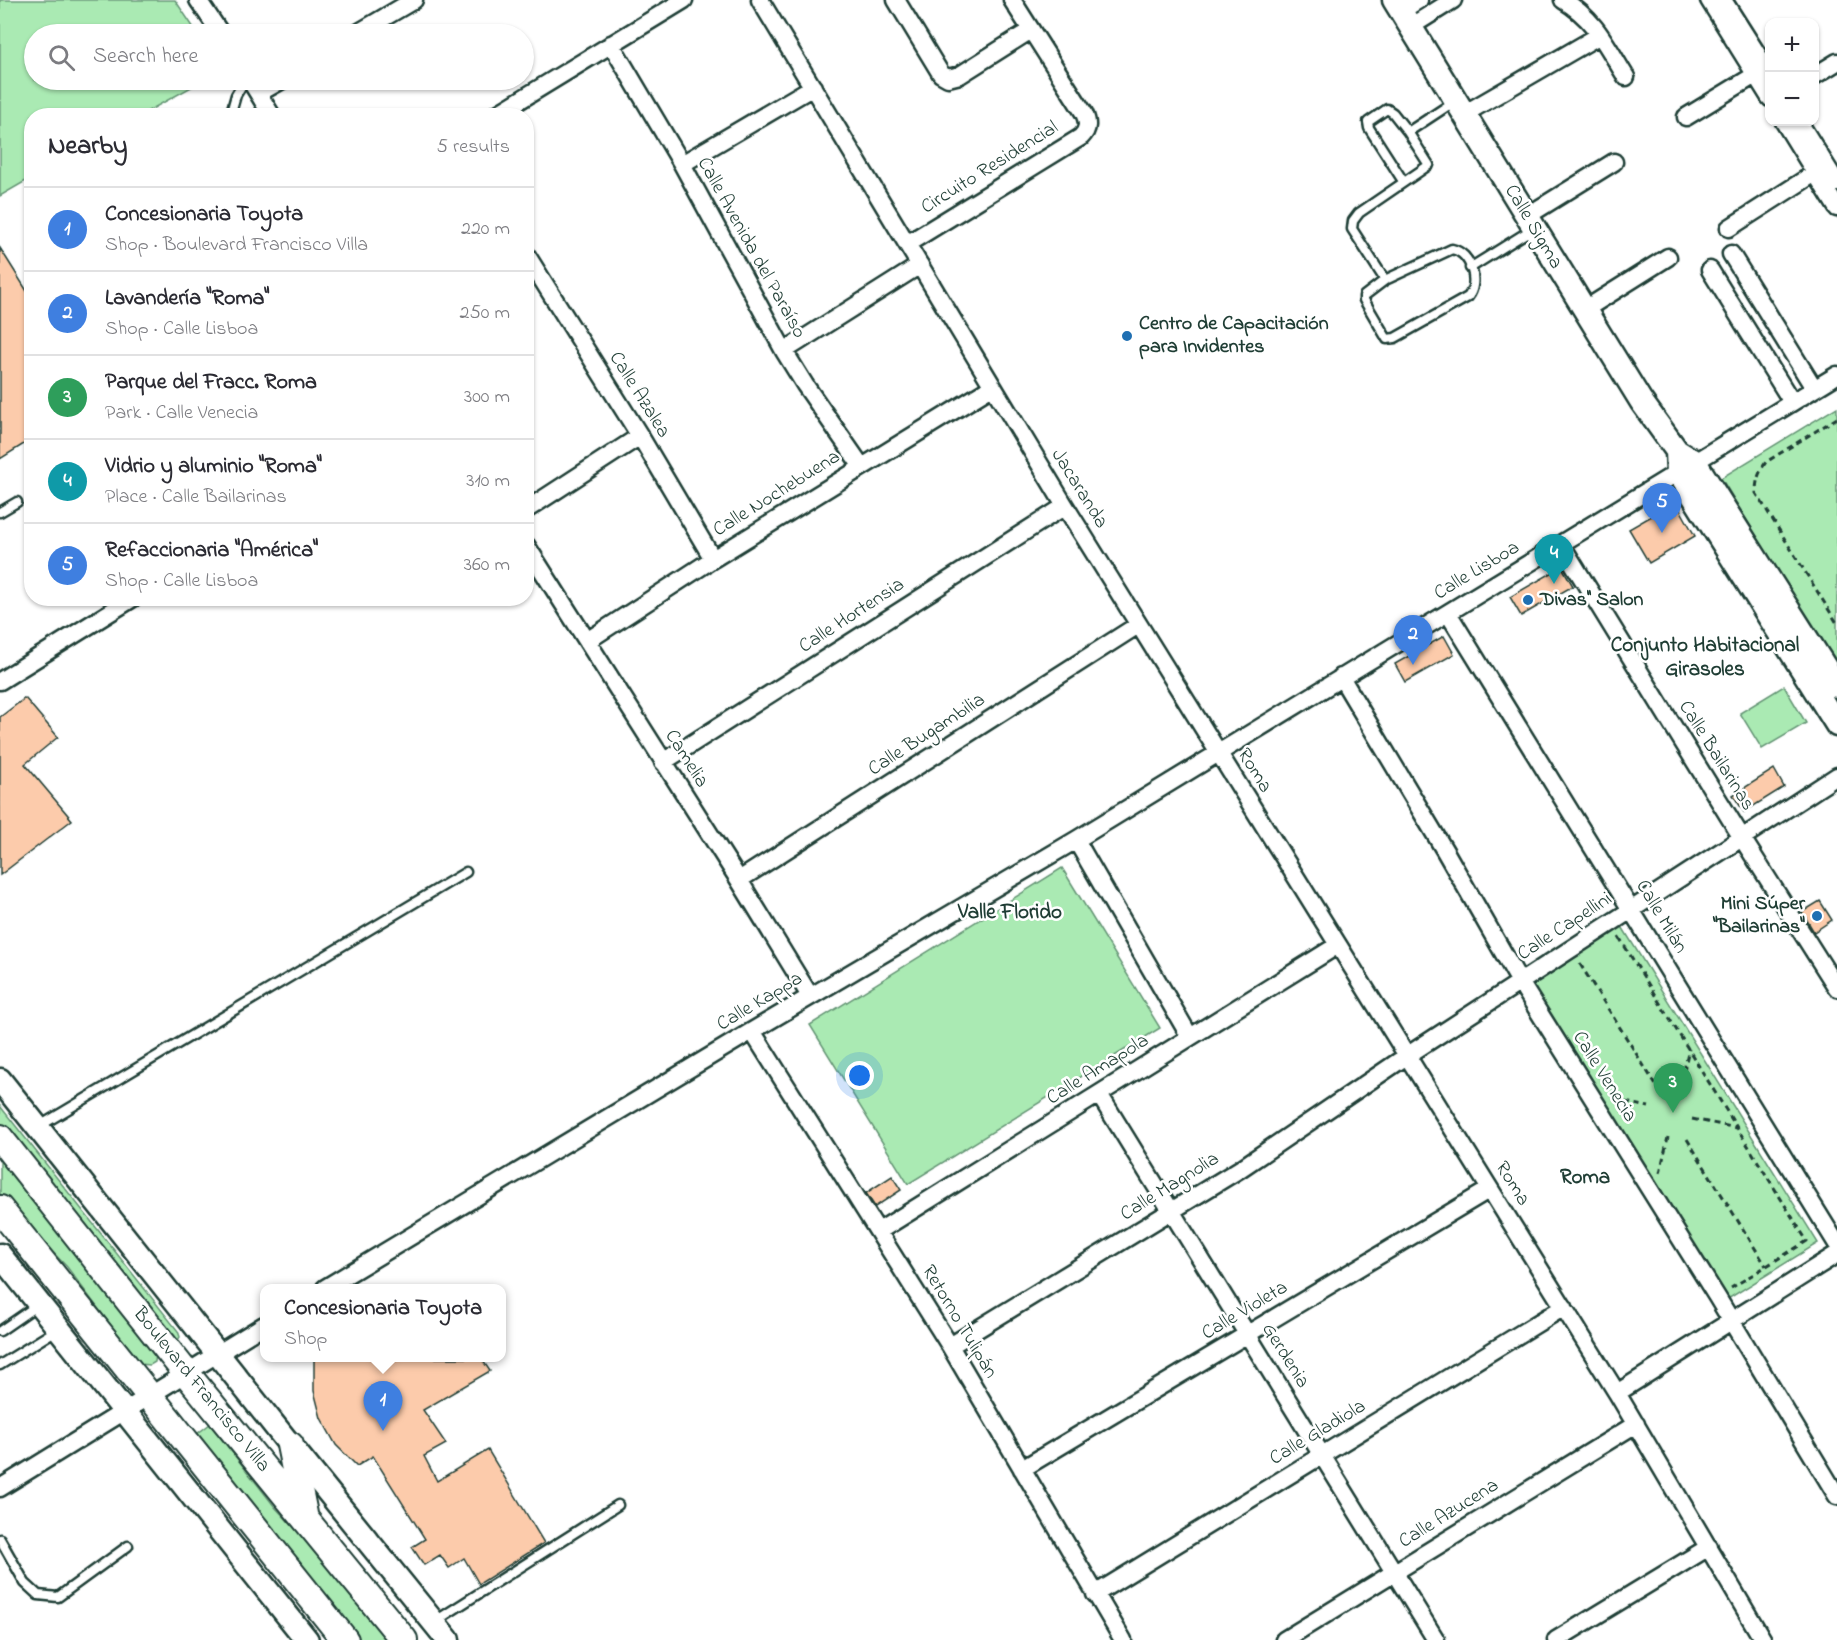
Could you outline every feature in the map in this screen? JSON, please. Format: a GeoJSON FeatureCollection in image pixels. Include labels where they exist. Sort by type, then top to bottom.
{"type":"FeatureCollection","features":[{"type":"Feature","properties":{"kind":"main road","name":"Boulevard Francisco Villa"},"geometry":{"type":"LineString","coordinates":[[0,1138],[186,1373],[405,1640]]}},
{"type":"Feature","properties":{"kind":"main road"},"geometry":{"type":"LineString","coordinates":[[0,1209],[345,1640]]}},
{"type":"Feature","properties":{"kind":"main road"},"geometry":{"type":"LineString","coordinates":[[290,1445],[304,1518]]}},
{"type":"Feature","properties":{"kind":"street"},"geometry":{"type":"LineString","coordinates":[[198,0],[214,24]]}},
{"type":"Feature","properties":{"kind":"street"},"geometry":{"type":"LineString","coordinates":[[373,24],[414,0]]}},
{"type":"Feature","properties":{"kind":"street"},"geometry":{"type":"LineString","coordinates":[[507,108],[684,0]]}},
{"type":"Feature","properties":{"kind":"street","name":"Jacaranda"},"geometry":{"type":"LineString","coordinates":[[760,0],[992,387],[1218,753]]}},
{"type":"Feature","properties":{"kind":"street"},"geometry":{"type":"LineString","coordinates":[[896,0],[941,74],[948,78],[960,75],[1031,30]]}},
{"type":"Feature","properties":{"kind":"street","name":"Circuito Residencial"},"geometry":{"type":"LineString","coordinates":[[907,244],[1085,133],[1087,121],[1083,112],[1012,0]]}},
{"type":"Feature","properties":{"kind":"street"},"geometry":{"type":"LineString","coordinates":[[1406,9],[1453,0]]}},
{"type":"Feature","properties":{"kind":"street"},"geometry":{"type":"LineString","coordinates":[[1563,0],[1589,20],[1626,76]]}},
{"type":"Feature","properties":{"kind":"street"},"geometry":{"type":"LineString","coordinates":[[1709,0],[1762,75]]}},
{"type":"Feature","properties":{"kind":"street"},"geometry":{"type":"LineString","coordinates":[[1723,0],[1762,75]]}},
{"type":"Feature","properties":{"kind":"street","name":"Calle Sigma"},"geometry":{"type":"LineString","coordinates":[[1406,9],[1459,107],[1641,401],[1683,461]]}},
{"type":"Feature","properties":{"kind":"street"},"geometry":{"type":"LineString","coordinates":[[1459,107],[1600,35]]}},
{"type":"Feature","properties":{"kind":"street","name":"Calle Avenida del Paraíso"},"geometry":{"type":"LineString","coordinates":[[611,44],[682,164],[784,351],[862,467]]}},
{"type":"Feature","properties":{"kind":"street"},"geometry":{"type":"LineString","coordinates":[[1819,73],[1837,62]]}},
{"type":"Feature","properties":{"kind":"street"},"geometry":{"type":"LineString","coordinates":[[1686,117],[1762,75]]}},
{"type":"Feature","properties":{"kind":"street"},"geometry":{"type":"LineString","coordinates":[[682,164],[813,87]]}},
{"type":"Feature","properties":{"kind":"street"},"geometry":{"type":"LineString","coordinates":[[257,90],[267,108]]}},
{"type":"Feature","properties":{"kind":"street"},"geometry":{"type":"LineString","coordinates":[[1799,130],[1815,173],[1837,208]]}},
{"type":"Feature","properties":{"kind":"street"},"geometry":{"type":"LineString","coordinates":[[1799,130],[1837,183]]}},
{"type":"Feature","properties":{"kind":"street"},"geometry":{"type":"LineString","coordinates":[[1530,222],[1614,162]]}},
{"type":"Feature","properties":{"kind":"street"},"geometry":{"type":"LineString","coordinates":[[1729,228],[1815,173]]}},
{"type":"Feature","properties":{"kind":"street"},"geometry":{"type":"LineString","coordinates":[[1731,254],[1814,388]]}},
{"type":"Feature","properties":{"kind":"street"},"geometry":{"type":"LineString","coordinates":[[1584,310],[1668,257]]}},
{"type":"Feature","properties":{"kind":"street"},"geometry":{"type":"LineString","coordinates":[[784,351],[920,265]]}},
{"type":"Feature","properties":{"kind":"street","name":"Calle Azalea"},"geometry":{"type":"LineString","coordinates":[[534,269],[640,436],[713,559]]}},
{"type":"Feature","properties":{"kind":"street"},"geometry":{"type":"LineString","coordinates":[[1710,270],[1792,402]]}},
{"type":"Feature","properties":{"kind":"street"},"geometry":{"type":"LineString","coordinates":[[1683,461],[1837,375]]}},
{"type":"Feature","properties":{"kind":"street","name":"Calle Nochebuena"},"geometry":{"type":"LineString","coordinates":[[587,641],[713,559],[992,387]]}},
{"type":"Feature","properties":{"kind":"street"},"geometry":{"type":"LineString","coordinates":[[534,505],[640,436]]}},
{"type":"Feature","properties":{"kind":"street"},"geometry":{"type":"LineString","coordinates":[[1683,461],[1837,686]]}},
{"type":"Feature","properties":{"kind":"street"},"geometry":{"type":"LineString","coordinates":[[1683,461],[1837,725]]}},
{"type":"Feature","properties":{"kind":"street","name":"Calle Lisboa"},"geometry":{"type":"LineString","coordinates":[[1218,753],[1561,544],[1683,461]]}},
{"type":"Feature","properties":{"kind":"street","name":"Calle Hortensia"},"geometry":{"type":"LineString","coordinates":[[663,762],[1065,506]]}},
{"type":"Feature","properties":{"kind":"street","name":"Calle Bailarinas"},"geometry":{"type":"LineString","coordinates":[[1561,544],[1837,988]]}},
{"type":"Feature","properties":{"kind":"street","name":"Camelia"},"geometry":{"type":"LineString","coordinates":[[534,557],[810,996]]}},
{"type":"Feature","properties":{"kind":"street"},"geometry":{"type":"LineString","coordinates":[[0,681],[120,606]]}},
{"type":"Feature","properties":{"kind":"street","name":"Calle Milán"},"geometry":{"type":"LineString","coordinates":[[1448,613],[1837,1244]]}},
{"type":"Feature","properties":{"kind":"street","name":"Calle Bugambilia"},"geometry":{"type":"LineString","coordinates":[[739,880],[1138,625]]}},
{"type":"Feature","properties":{"kind":"street","name":"Calle Venecia"},"geometry":{"type":"LineString","coordinates":[[1341,677],[1520,982],[1837,1496]]}},
{"type":"Feature","properties":{"kind":"street","name":"Calle Kappa"},"geometry":{"type":"LineString","coordinates":[[332,1284],[1218,753]]}},
{"type":"Feature","properties":{"kind":"street","name":"Roma"},"geometry":{"type":"LineString","coordinates":[[1218,753],[1617,1393],[1763,1640]]}},
{"type":"Feature","properties":{"kind":"street","name":"Calle Capellini"},"geometry":{"type":"LineString","coordinates":[[1408,1055],[1837,777]]}},
{"type":"Feature","properties":{"kind":"street"},"geometry":{"type":"LineString","coordinates":[[1076,840],[1190,1037]]}},
{"type":"Feature","properties":{"kind":"street","name":"Calle Amapola"},"geometry":{"type":"LineString","coordinates":[[879,1231],[1338,945]]}},
{"type":"Feature","properties":{"kind":"street","name":"Retorno Tulipán"},"geometry":{"type":"LineString","coordinates":[[752,1031],[950,1347],[1123,1640]]}},
{"type":"Feature","properties":{"kind":"street","name":"Calle Magnolia"},"geometry":{"type":"LineString","coordinates":[[950,1347],[1171,1212],[1309,1124],[1408,1055]]}},
{"type":"Feature","properties":{"kind":"street"},"geometry":{"type":"LineString","coordinates":[[0,1080],[448,1640]]}},
{"type":"Feature","properties":{"kind":"street","name":"Gerdenia"},"geometry":{"type":"LineString","coordinates":[[1099,1094],[1436,1640]]}},
{"type":"Feature","properties":{"kind":"street","name":"Calle Violeta"},"geometry":{"type":"LineString","coordinates":[[1022,1469],[1490,1189]]}},
{"type":"Feature","properties":{"kind":"street"},"geometry":{"type":"LineString","coordinates":[[1617,1393],[1837,1254]]}},
{"type":"Feature","properties":{"kind":"street"},"geometry":{"type":"LineString","coordinates":[[0,1255],[307,1640]]}},
{"type":"Feature","properties":{"kind":"street","name":"Calle Gladiola"},"geometry":{"type":"LineString","coordinates":[[1095,1594],[1564,1307]]}},
{"type":"Feature","properties":{"kind":"street"},"geometry":{"type":"LineString","coordinates":[[0,1488],[260,1327]]}},
{"type":"Feature","properties":{"kind":"street","name":"Calle Azucena"},"geometry":{"type":"LineString","coordinates":[[1284,1640],[1635,1424]]}},
{"type":"Feature","properties":{"kind":"street"},"geometry":{"type":"LineString","coordinates":[[1556,1640],[1709,1547]]}},
{"type":"Feature","properties":{"kind":"lane"},"geometry":{"type":"LineString","coordinates":[[232,108],[239,90]]}},
{"type":"Feature","properties":{"kind":"lane"},"geometry":{"type":"LineString","coordinates":[[1408,132],[1459,107]]}},
{"type":"Feature","properties":{"kind":"lane"},"geometry":{"type":"LineString","coordinates":[[1385,280],[1352,229],[1353,221],[1359,213],[1429,165],[1393,112],[1387,109],[1368,122],[1369,128],[1403,181]]}},
{"type":"Feature","properties":{"kind":"lane"},"geometry":{"type":"LineString","coordinates":[[1470,267],[1530,222]]}},
{"type":"Feature","properties":{"kind":"lane"},"geometry":{"type":"LineString","coordinates":[[1452,249],[1459,250],[1467,257],[1470,267],[1474,283],[1473,290],[1468,297],[1391,340],[1387,339],[1364,300],[1367,292],[1385,280],[1452,249]]}},
{"type":"Feature","properties":{"kind":"lane"},"geometry":{"type":"LineString","coordinates":[[0,512],[17,502]]}},
{"type":"Feature","properties":{"kind":"lane"},"geometry":{"type":"LineString","coordinates":[[37,1127],[466,872]]}},
{"type":"Feature","properties":{"kind":"lane"},"geometry":{"type":"LineString","coordinates":[[0,1331],[40,1304]]}},
{"type":"Feature","properties":{"kind":"lane"},"geometry":{"type":"LineString","coordinates":[[0,1365],[58,1328]]}},
{"type":"Feature","properties":{"kind":"lane"},"geometry":{"type":"LineString","coordinates":[[433,1622],[618,1504]]}},
{"type":"Feature","properties":{"kind":"lane"},"geometry":{"type":"LineString","coordinates":[[0,1539],[25,1583],[38,1595],[58,1597],[128,1546]]}},
{"type":"Feature","properties":{"kind":"path"},"geometry":{"type":"LineString","coordinates":[[1837,418],[1766,462],[1759,472],[1756,493],[1837,623]]}},
{"type":"Feature","properties":{"kind":"path"},"geometry":{"type":"LineString","coordinates":[[1619,937],[1812,1249]]}},
{"type":"Feature","properties":{"kind":"path"},"geometry":{"type":"LineString","coordinates":[[1578,962],[1659,1090]]}},
{"type":"Feature","properties":{"kind":"path"},"geometry":{"type":"LineString","coordinates":[[1679,1091],[1689,1049]]}},
{"type":"Feature","properties":{"kind":"path"},"geometry":{"type":"LineString","coordinates":[[1713,1089],[1718,1086]]}},
{"type":"Feature","properties":{"kind":"path"},"geometry":{"type":"LineString","coordinates":[[1608,1099],[1648,1107]]}},
{"type":"Feature","properties":{"kind":"path"},"geometry":{"type":"LineString","coordinates":[[1692,1119],[1738,1128]]}},
{"type":"Feature","properties":{"kind":"path"},"geometry":{"type":"LineString","coordinates":[[1658,1180],[1668,1137]]}},
{"type":"Feature","properties":{"kind":"path"},"geometry":{"type":"LineString","coordinates":[[1687,1139],[1766,1266]]}},
{"type":"Feature","properties":{"kind":"path"},"geometry":{"type":"LineString","coordinates":[[1725,1291],[1812,1237]]}},
{"type":"Feature","properties":{"kind":"green space"},"geometry":{"type":"Polygon","coordinates":[[[0,0],[175,0],[191,24],[24,24],[24,90],[186,90],[154,108],[24,108],[24,182],[0,196],[0,0]]]}},
{"type":"Feature","properties":{"kind":"green space"},"geometry":{"type":"Polygon","coordinates":[[[1837,407],[1837,668],[1721,478],[1837,407]]]}},
{"type":"Feature","properties":{"kind":"green space"},"geometry":{"type":"Polygon","coordinates":[[[1784,686],[1806,723],[1762,749],[1740,713],[1784,686]]]}},
{"type":"Feature","properties":{"kind":"green space"},"geometry":{"type":"Polygon","coordinates":[[[1062,868],[1160,1028],[908,1184],[810,1025],[1062,868]]]}},
{"type":"Feature","properties":{"kind":"green space"},"geometry":{"type":"Polygon","coordinates":[[[1621,925],[1818,1243],[1723,1302],[1528,983],[1621,925]]]}},
{"type":"Feature","properties":{"kind":"green space"},"geometry":{"type":"Polygon","coordinates":[[[0,1106],[178,1331],[180,1337],[177,1342],[0,1129],[0,1106]]]}},
{"type":"Feature","properties":{"kind":"green space"},"geometry":{"type":"Polygon","coordinates":[[[0,1157],[156,1351],[155,1362],[150,1365],[140,1364],[67,1267],[0,1197],[0,1157]]]}},
{"type":"Feature","properties":{"kind":"green space"},"geometry":{"type":"Polygon","coordinates":[[[210,1424],[275,1507],[361,1600],[393,1640],[356,1640],[193,1437],[210,1424]]]}},
{"type":"Feature","properties":{"kind":"building"},"geometry":{"type":"Polygon","coordinates":[[[0,248],[24,286],[24,444],[0,459],[0,248]]]}},
{"type":"Feature","properties":{"kind":"building"},"geometry":{"type":"Polygon","coordinates":[[[1676,502],[1695,536],[1649,563],[1629,529],[1676,502]]]}},
{"type":"Feature","properties":{"kind":"building"},"geometry":{"type":"Polygon","coordinates":[[[1562,567],[1573,586],[1521,616],[1510,597],[1562,567]]]}},
{"type":"Feature","properties":{"kind":"building"},"geometry":{"type":"Polygon","coordinates":[[[1444,636],[1454,654],[1405,682],[1395,664],[1444,636]]]}},
{"type":"Feature","properties":{"kind":"building"},"geometry":{"type":"Polygon","coordinates":[[[25,698],[58,737],[25,764],[72,820],[0,875],[0,717],[25,698]]]}},
{"type":"Feature","properties":{"kind":"building"},"geometry":{"type":"Polygon","coordinates":[[[1774,769],[1784,787],[1744,812],[1733,795],[1774,769]]]}},
{"type":"Feature","properties":{"kind":"building","name":"Mini Súper \"Bailarinas\""},"geometry":{"type":"Polygon","coordinates":[[[1820,901],[1832,920],[1814,932],[1802,912],[1820,901]]]}},
{"type":"Feature","properties":{"kind":"building"},"geometry":{"type":"Polygon","coordinates":[[[892,1176],[901,1190],[875,1207],[866,1193],[892,1176]]]}},
{"type":"Feature","properties":{"kind":"building"},"geometry":{"type":"Polygon","coordinates":[[[314,1362],[484,1362],[490,1371],[423,1410],[446,1444],[424,1456],[437,1481],[488,1450],[544,1543],[479,1584],[464,1558],[449,1568],[440,1555],[424,1565],[412,1547],[425,1539],[373,1456],[357,1466],[336,1445],[321,1418],[314,1391],[314,1362]]]}},
{"type":"Feature","properties":{"kind":"place","name":"Centro de Capacitación para Invidentes"},"geometry":{"type":"Point","coordinates":[1127,336]}},
{"type":"Feature","properties":{"kind":"place","name":"Refaccionaria \"América\""},"geometry":{"type":"Point","coordinates":[1662,533]}},
{"type":"Feature","properties":{"kind":"place","name":"Vidrio y aluminio \"Roma\""},"geometry":{"type":"Point","coordinates":[1554,584]}},
{"type":"Feature","properties":{"kind":"place","name":"Divas'' Salon"},"geometry":{"type":"Point","coordinates":[1528,600]}},
{"type":"Feature","properties":{"kind":"place","name":"Lavandería \"Roma\""},"geometry":{"type":"Point","coordinates":[1413,665]}},
{"type":"Feature","properties":{"kind":"place","name":"Mini Súper \"Bailarinas\""},"geometry":{"type":"Point","coordinates":[1817,916]}},
{"type":"Feature","properties":{"kind":"place","name":"Parque del Fracc. Roma"},"geometry":{"type":"Point","coordinates":[1673,1113]}},
{"type":"Feature","properties":{"kind":"place","name":"Concesionaria Toyota"},"geometry":{"type":"Point","coordinates":[383,1431]}},
{"type":"Feature","properties":{"kind":"district","name":"Conjunto Habitacional Girasoles"},"geometry":{"type":"Point","coordinates":[1705,658]}},
{"type":"Feature","properties":{"kind":"district","name":"Valle Florido"},"geometry":{"type":"Point","coordinates":[1010,913]}},
{"type":"Feature","properties":{"kind":"district","name":"Roma"},"geometry":{"type":"Point","coordinates":[1585,1178]}}]}
